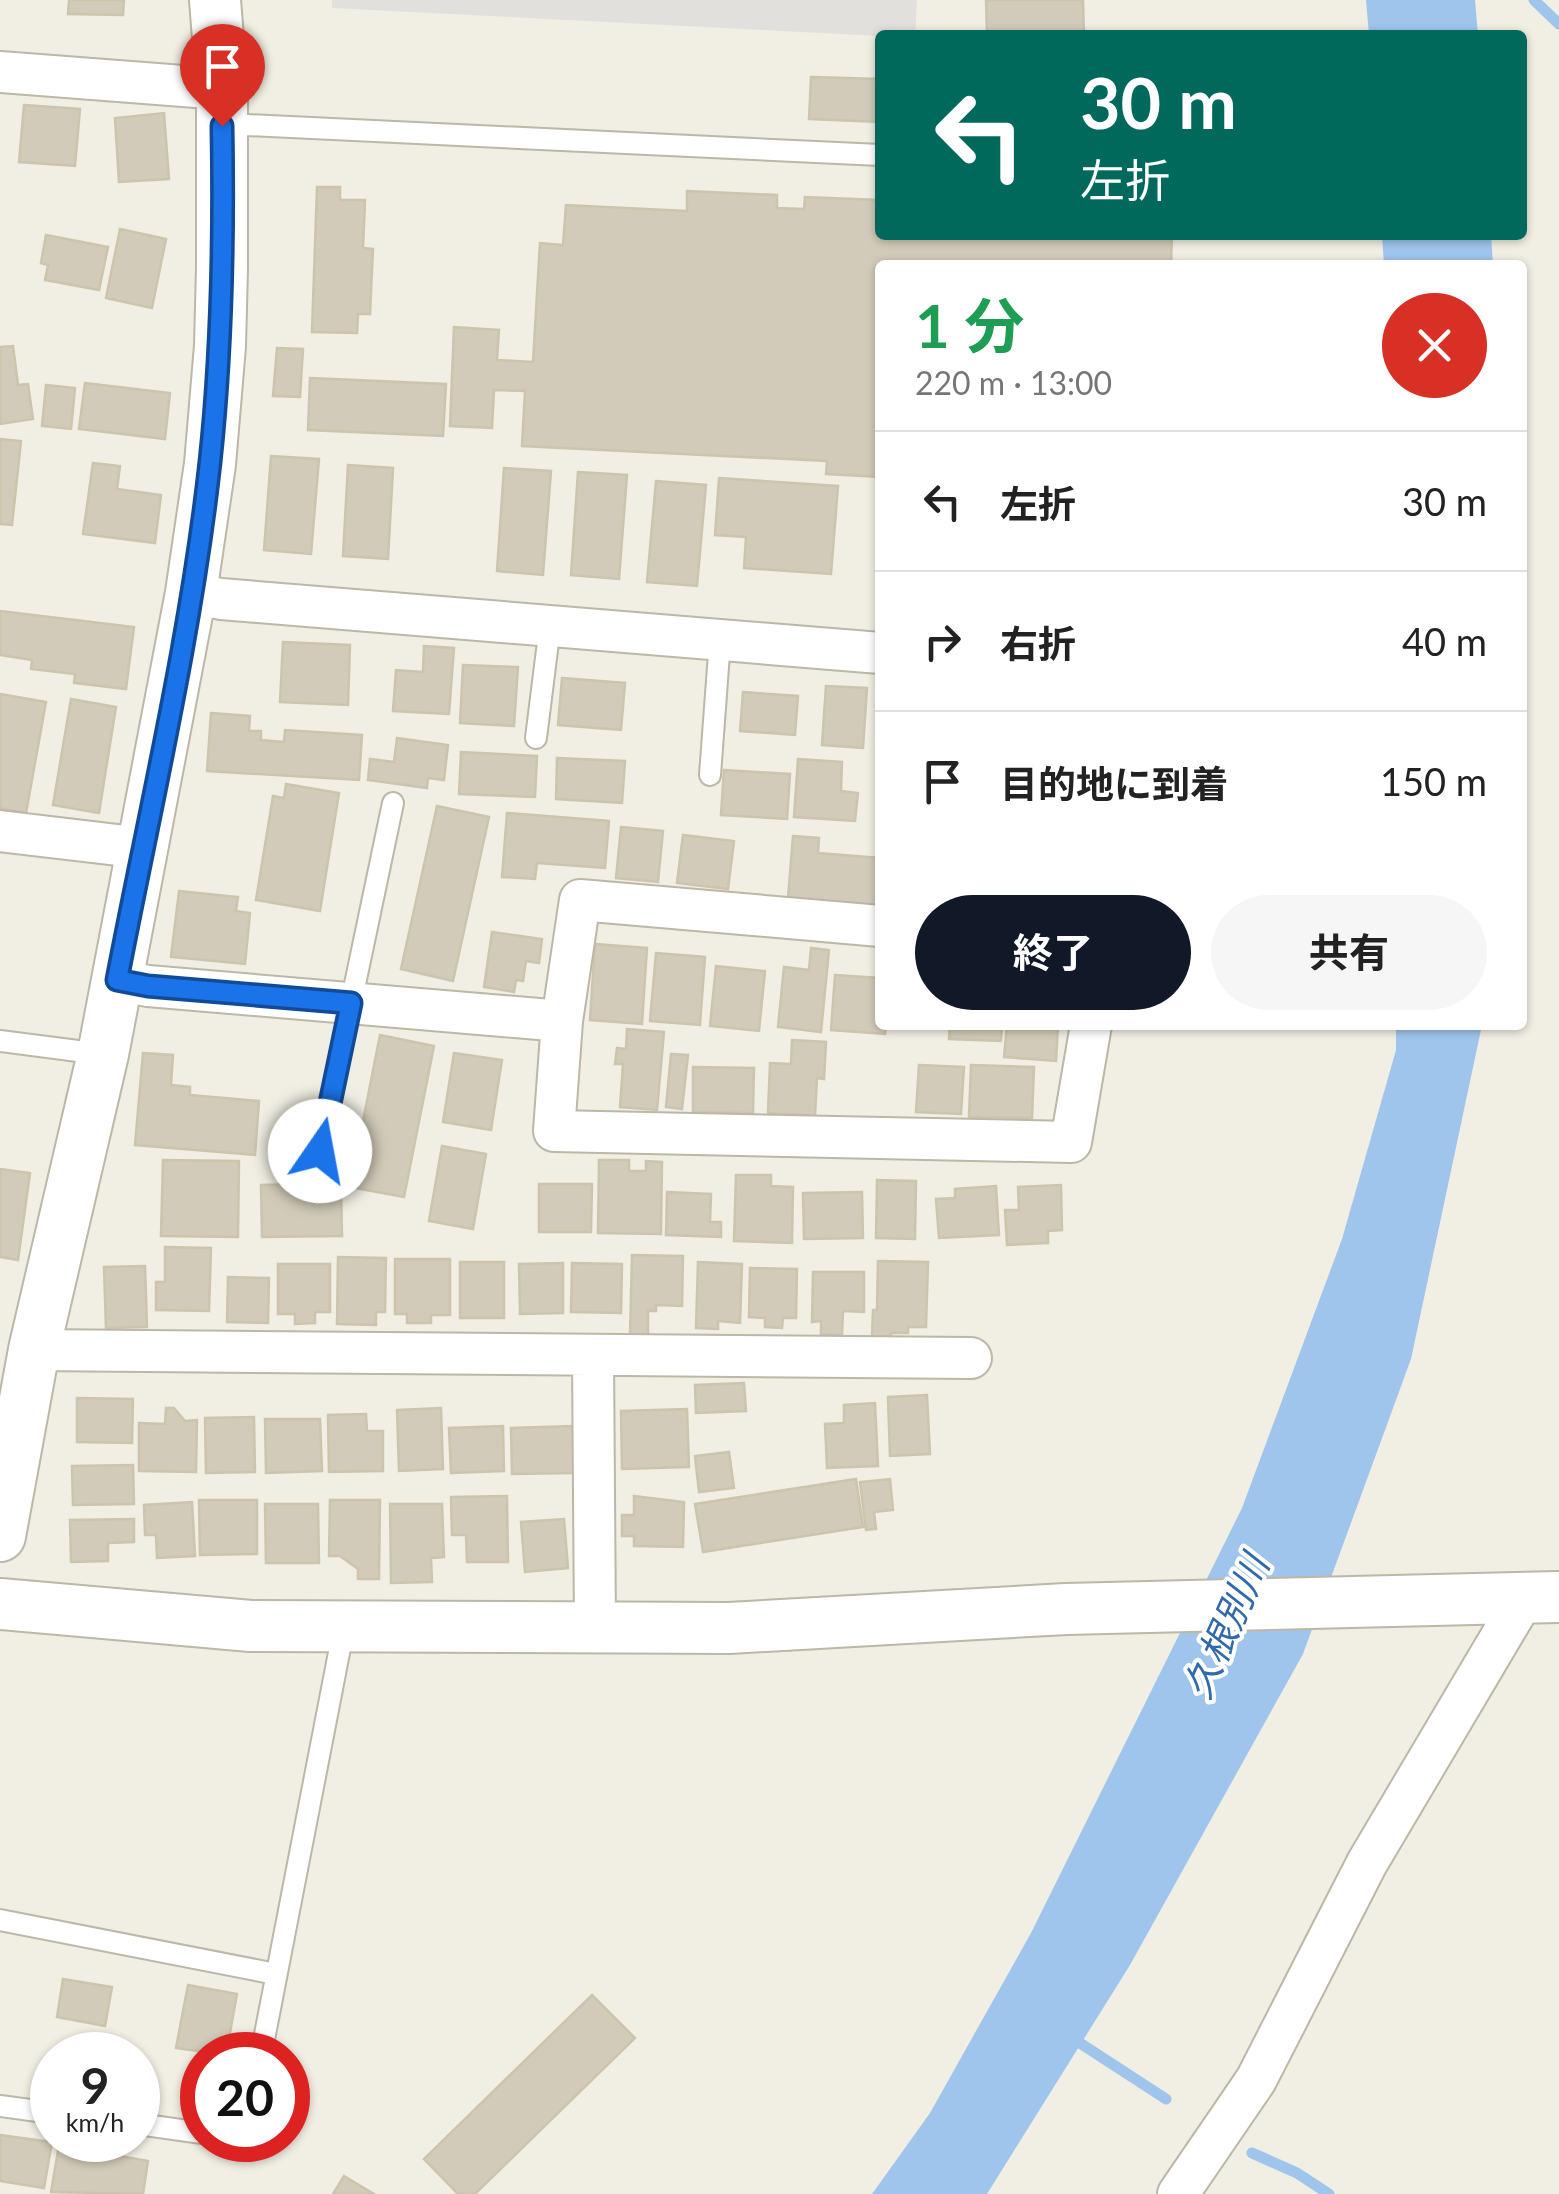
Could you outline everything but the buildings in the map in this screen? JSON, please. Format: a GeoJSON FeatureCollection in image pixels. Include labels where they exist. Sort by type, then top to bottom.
{"type":"FeatureCollection","features":[{"type":"Feature","properties":{"kind":"street"},"geometry":{"type":"LineString","coordinates":[[0,1536],[12,1407],[34,1350],[103,1054],[191,594],[210,464],[220,346],[222,108],[215,0]]}},
{"type":"Feature","properties":{"kind":"street"},"geometry":{"type":"LineString","coordinates":[[0,72],[222,108]]}},
{"type":"Feature","properties":{"kind":"street"},"geometry":{"type":"LineString","coordinates":[[191,594],[875,653]]}},
{"type":"Feature","properties":{"kind":"street"},"geometry":{"type":"LineString","coordinates":[[0,830],[143,848]]}},
{"type":"Feature","properties":{"kind":"street"},"geometry":{"type":"LineString","coordinates":[[875,926],[580,900],[562,1021],[554,1131],[1071,1142],[1091,1030]]}},
{"type":"Feature","properties":{"kind":"street"},"geometry":{"type":"LineString","coordinates":[[117,980],[148,986],[562,1021]]}},
{"type":"Feature","properties":{"kind":"street"},"geometry":{"type":"LineString","coordinates":[[34,1350],[970,1358]]}},
{"type":"Feature","properties":{"kind":"street"},"geometry":{"type":"LineString","coordinates":[[593,1356],[595,1628]]}},
{"type":"Feature","properties":{"kind":"street"},"geometry":{"type":"LineString","coordinates":[[0,1604],[252,1626],[729,1628],[1066,1609],[1541,1597]]}},
{"type":"Feature","properties":{"kind":"street"},"geometry":{"type":"LineString","coordinates":[[1178,2194],[1256,2080],[1367,1864],[1541,1597]]}},
{"type":"Feature","properties":{"kind":"lane"},"geometry":{"type":"LineString","coordinates":[[222,108],[246,124],[875,156]]}},
{"type":"Feature","properties":{"kind":"lane"},"geometry":{"type":"LineString","coordinates":[[536,738],[550,626]]}},
{"type":"Feature","properties":{"kind":"lane"},"geometry":{"type":"LineString","coordinates":[[710,776],[720,640]]}},
{"type":"Feature","properties":{"kind":"lane"},"geometry":{"type":"LineString","coordinates":[[320,1151],[393,803]]}},
{"type":"Feature","properties":{"kind":"lane"},"geometry":{"type":"LineString","coordinates":[[0,1041],[103,1054]]}},
{"type":"Feature","properties":{"kind":"lane"},"geometry":{"type":"LineString","coordinates":[[265,2032],[344,1627]]}},
{"type":"Feature","properties":{"kind":"lane"},"geometry":{"type":"LineString","coordinates":[[0,1920],[276,1974]]}},
{"type":"Feature","properties":{"kind":"lane"},"geometry":{"type":"LineString","coordinates":[[0,2106],[30,2110]]}},
{"type":"Feature","properties":{"kind":"shaded area"},"geometry":{"type":"Polygon","coordinates":[[[332,0],[917,0],[915,30],[875,30],[875,36],[332,8],[332,0]]]}},
{"type":"Feature","properties":{"kind":"water"},"geometry":{"type":"Polygon","coordinates":[[[1366,0],[1475,0],[1478,30],[1369,30],[1366,0]]]}},
{"type":"Feature","properties":{"kind":"water"},"geometry":{"type":"Polygon","coordinates":[[[1382,240],[1491,240],[1493,260],[1384,260],[1382,240]]]}},
{"type":"Feature","properties":{"kind":"water","name":"久根別川"},"geometry":{"type":"Polygon","coordinates":[[[1396,1030],[1481,1030],[1411,1359],[1303,1654],[1130,1965],[987,2194],[872,2194],[930,2113],[1031,1933],[1242,1508],[1342,1239],[1396,1050],[1396,1030]]]}},
{"type":"Feature","properties":{"kind":"waterway"},"geometry":{"type":"LineString","coordinates":[[1534,0],[1559,24]]}},
{"type":"Feature","properties":{"kind":"waterway"},"geometry":{"type":"LineString","coordinates":[[1069,2036],[1166,2099]]}},
{"type":"Feature","properties":{"kind":"waterway"},"geometry":{"type":"LineString","coordinates":[[1252,2153],[1297,2173],[1329,2194]]}},
{"type":"Feature","properties":{"kind":"route"},"geometry":{"type":"LineString","coordinates":[[222,126],[220,346],[210,464],[191,594],[117,980],[351,1003],[320,1151]]}}]}
